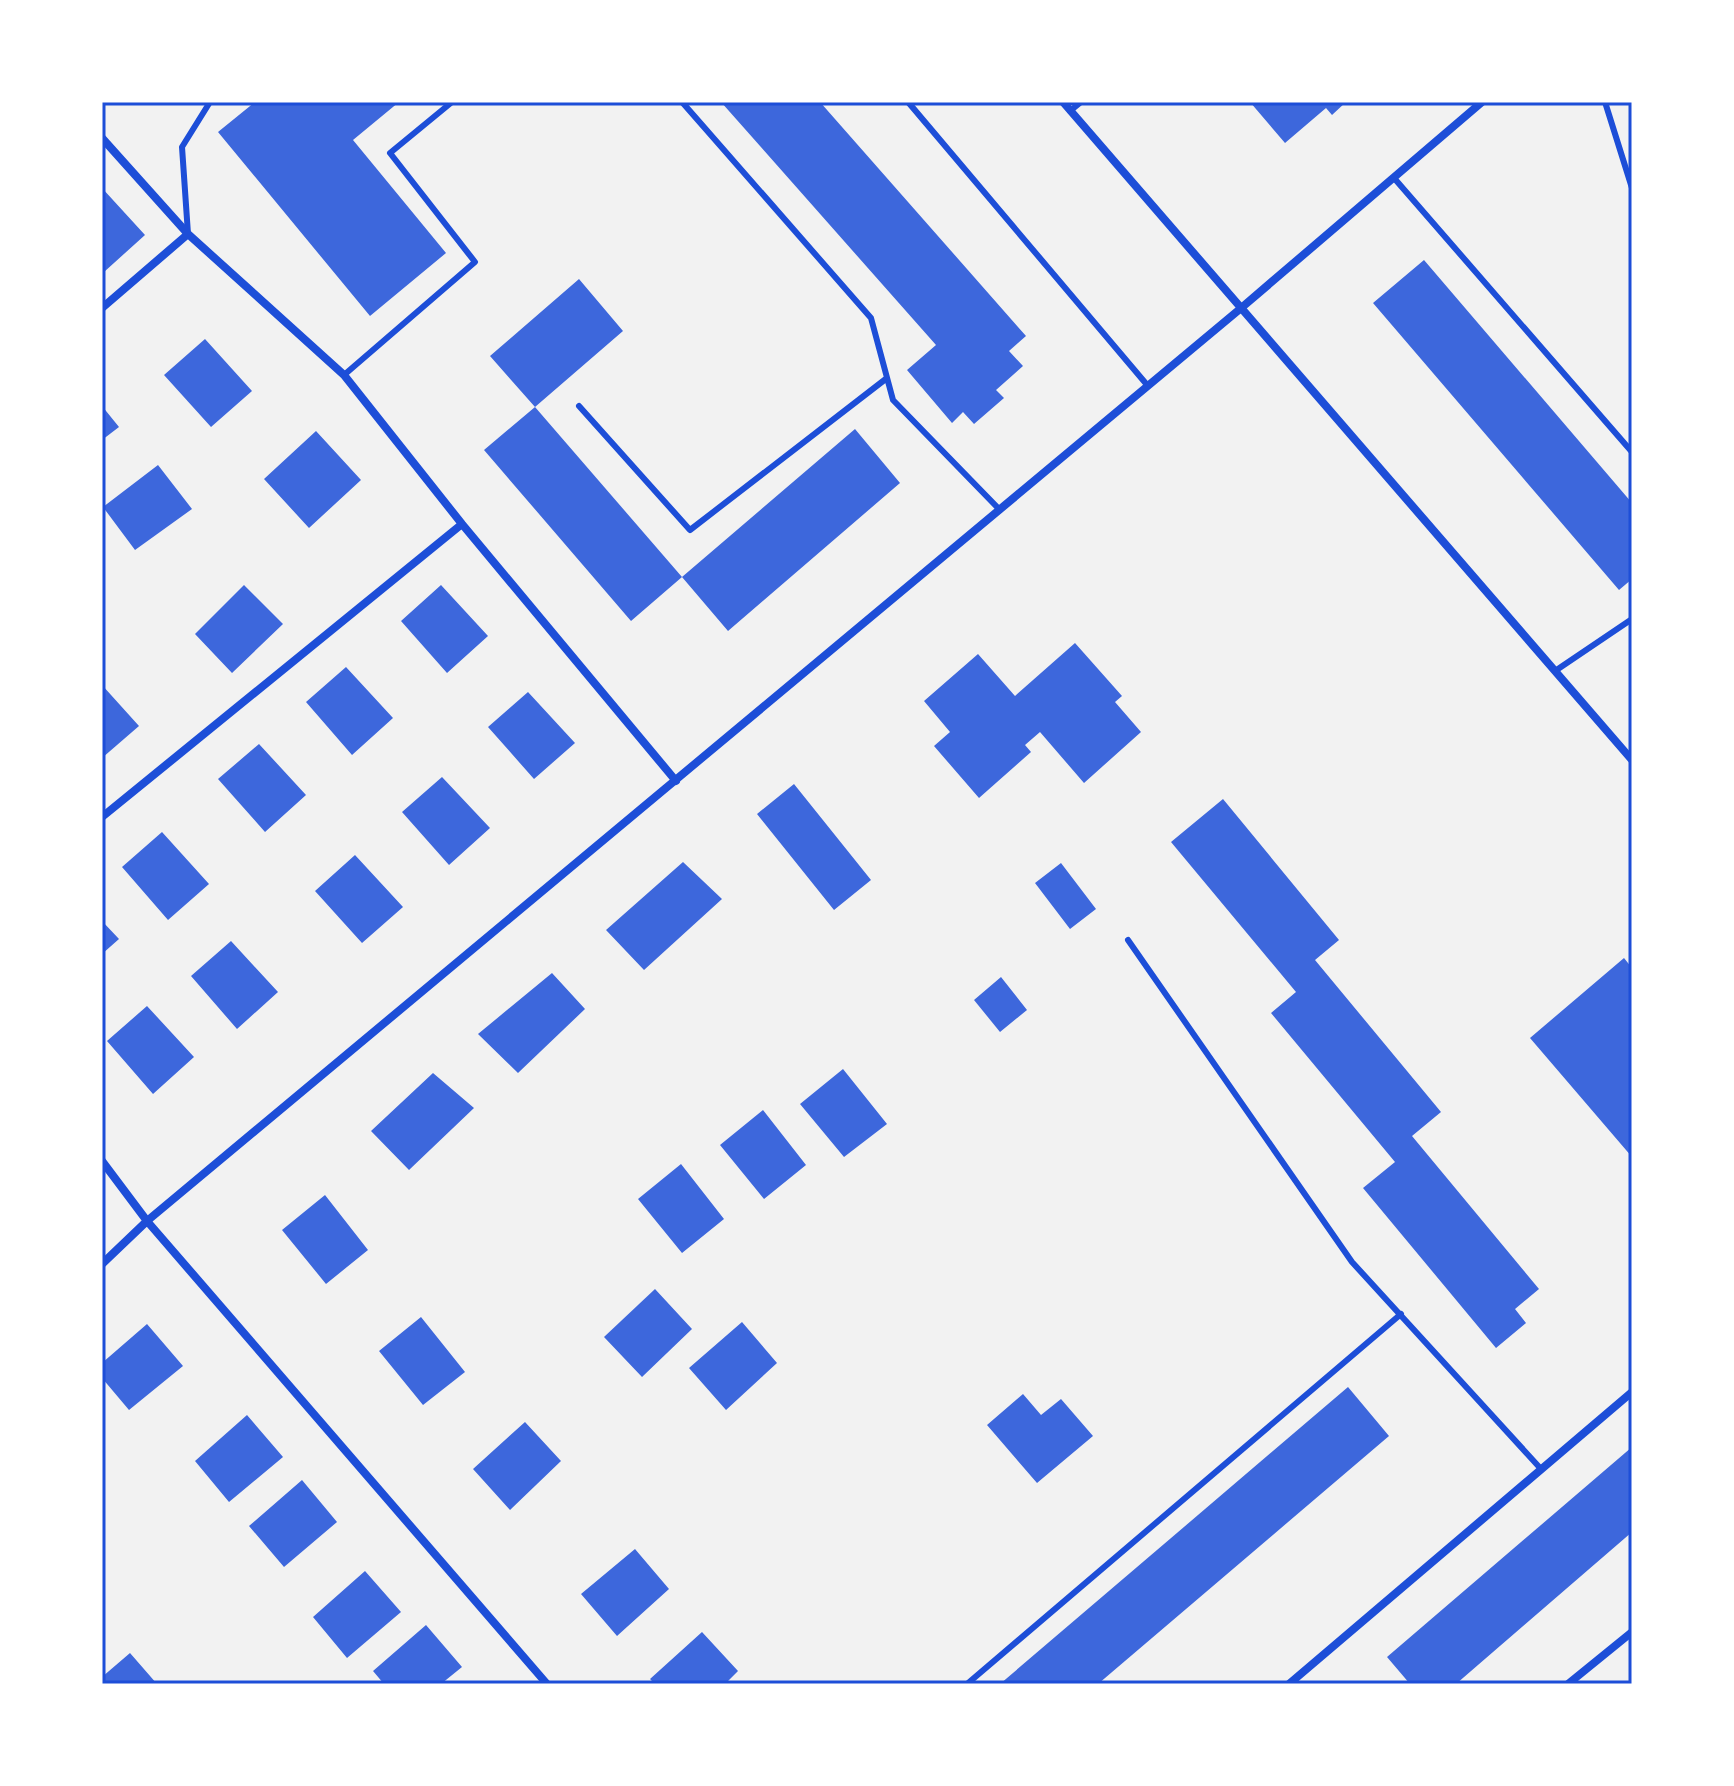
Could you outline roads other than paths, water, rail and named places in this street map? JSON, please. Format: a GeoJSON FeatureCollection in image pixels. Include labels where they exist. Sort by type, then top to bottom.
{"type":"FeatureCollection","features":[{"type":"Feature","properties":{"kind":"street"},"geometry":{"type":"LineString","coordinates":[[1063,102],[1632,760]]}},
{"type":"Feature","properties":{"kind":"street"},"geometry":{"type":"LineString","coordinates":[[102,1264],[147,1221],[1240,309],[1482,102]]}},
{"type":"Feature","properties":{"kind":"street"},"geometry":{"type":"LineString","coordinates":[[102,138],[188,234],[344,375],[462,524],[676,781]]}},
{"type":"Feature","properties":{"kind":"street"},"geometry":{"type":"LineString","coordinates":[[102,308],[188,234]]}},
{"type":"Feature","properties":{"kind":"street"},"geometry":{"type":"LineString","coordinates":[[102,817],[462,524]]}},
{"type":"Feature","properties":{"kind":"street"},"geometry":{"type":"LineString","coordinates":[[102,1161],[147,1221],[547,1684]]}},
{"type":"Feature","properties":{"kind":"street"},"geometry":{"type":"LineString","coordinates":[[1289,1684],[1632,1392]]}},
{"type":"Feature","properties":{"kind":"street"},"geometry":{"type":"LineString","coordinates":[[1568,1684],[1632,1632]]}},
{"type":"Feature","properties":{"kind":"lane"},"geometry":{"type":"LineString","coordinates":[[188,234],[182,147],[210,102]]}},
{"type":"Feature","properties":{"kind":"lane"},"geometry":{"type":"LineString","coordinates":[[344,375],[475,262],[390,153],[452,102]]}},
{"type":"Feature","properties":{"kind":"lane"},"geometry":{"type":"LineString","coordinates":[[682,102],[871,318],[893,400],[1000,510]]}},
{"type":"Feature","properties":{"kind":"lane"},"geometry":{"type":"LineString","coordinates":[[908,102],[1148,386]]}},
{"type":"Feature","properties":{"kind":"lane"},"geometry":{"type":"LineString","coordinates":[[1070,111],[1081,102]]}},
{"type":"Feature","properties":{"kind":"lane"},"geometry":{"type":"LineString","coordinates":[[1605,102],[1632,188]]}},
{"type":"Feature","properties":{"kind":"lane"},"geometry":{"type":"LineString","coordinates":[[1394,178],[1632,452]]}},
{"type":"Feature","properties":{"kind":"lane"},"geometry":{"type":"LineString","coordinates":[[579,406],[690,530],[887,378]]}},
{"type":"Feature","properties":{"kind":"lane"},"geometry":{"type":"LineString","coordinates":[[1555,671],[1632,619]]}},
{"type":"Feature","properties":{"kind":"lane"},"geometry":{"type":"LineString","coordinates":[[1128,940],[1352,1262],[1541,1469]]}},
{"type":"Feature","properties":{"kind":"lane"},"geometry":{"type":"LineString","coordinates":[[967,1684],[1401,1314]]}}]}
